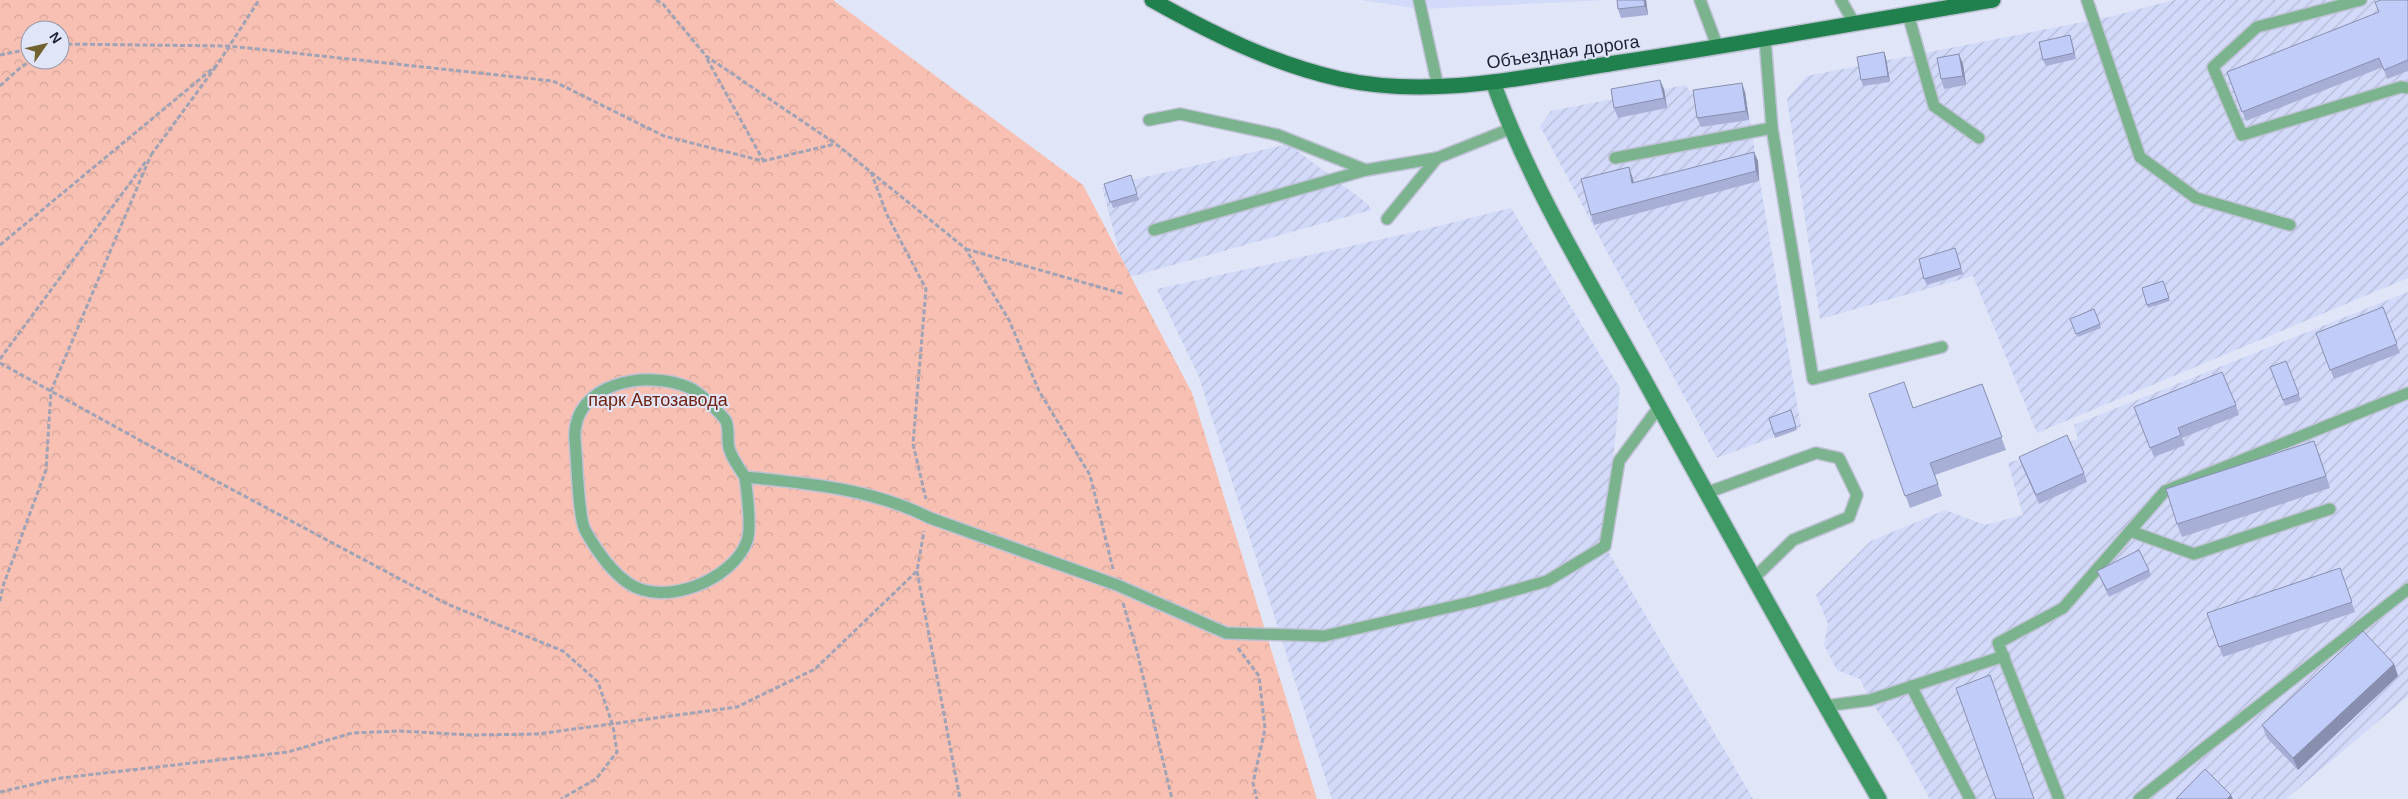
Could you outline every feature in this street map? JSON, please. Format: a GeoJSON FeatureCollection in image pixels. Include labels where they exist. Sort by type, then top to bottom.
{"type":"FeatureCollection","features":[{"type":"Feature","properties":{"kind":"main road","name":"Объездная дорога"},"geometry":{"type":"LineString","coordinates":[[1152,0],[1193,22],[1283,64],[1341,79],[1388,85],[1438,86],[1493,82],[1718,48],[1992,0]]}},
{"type":"Feature","properties":{"kind":"street"},"geometry":{"type":"LineString","coordinates":[[1493,82],[1510,129],[1536,185],[1706,493],[1879,799]]}},
{"type":"Feature","properties":{"kind":"lane"},"geometry":{"type":"LineString","coordinates":[[1419,0],[1438,86]]}},
{"type":"Feature","properties":{"kind":"lane"},"geometry":{"type":"LineString","coordinates":[[1700,0],[1718,48]]}},
{"type":"Feature","properties":{"kind":"lane"},"geometry":{"type":"LineString","coordinates":[[1841,0],[1854,23]]}},
{"type":"Feature","properties":{"kind":"lane"},"geometry":{"type":"LineString","coordinates":[[2087,0],[2140,157],[2196,198],[2290,225]]}},
{"type":"Feature","properties":{"kind":"lane"},"geometry":{"type":"LineString","coordinates":[[2361,0],[2257,27],[2213,67],[2242,135],[2401,87],[2408,88]]}},
{"type":"Feature","properties":{"kind":"lane"},"geometry":{"type":"LineString","coordinates":[[1908,14],[1934,106],[1979,138]]}},
{"type":"Feature","properties":{"kind":"lane"},"geometry":{"type":"LineString","coordinates":[[1765,39],[1772,128],[1813,379],[1942,346]]}},
{"type":"Feature","properties":{"kind":"lane"},"geometry":{"type":"LineString","coordinates":[[1149,120],[1180,114],[1278,135],[1366,170]]}},
{"type":"Feature","properties":{"kind":"lane"},"geometry":{"type":"LineString","coordinates":[[1615,158],[1772,128]]}},
{"type":"Feature","properties":{"kind":"lane"},"geometry":{"type":"LineString","coordinates":[[1154,230],[1366,170],[1437,158],[1510,129]]}},
{"type":"Feature","properties":{"kind":"lane"},"geometry":{"type":"LineString","coordinates":[[1387,220],[1437,158]]}},
{"type":"Feature","properties":{"kind":"lane"},"geometry":{"type":"LineString","coordinates":[[637,380],[668,382],[691,388],[711,404],[726,422],[729,451],[745,477],[747,540],[733,565],[707,582],[675,591],[653,592],[629,584],[606,560],[584,529],[574,426],[583,406],[604,388],[637,380]]}},
{"type":"Feature","properties":{"kind":"lane"},"geometry":{"type":"LineString","coordinates":[[2059,799],[1998,643],[2063,608],[2165,490],[2408,393]]}},
{"type":"Feature","properties":{"kind":"lane"},"geometry":{"type":"LineString","coordinates":[[745,477],[828,485],[912,508],[930,518],[1117,585],[1226,633],[1324,636],[1476,601],[1547,581],[1605,546],[1619,461],[1659,407]]}},
{"type":"Feature","properties":{"kind":"lane"},"geometry":{"type":"LineString","coordinates":[[1706,493],[1816,453],[1839,458],[1857,495],[1849,517],[1793,540],[1754,578]]}},
{"type":"Feature","properties":{"kind":"lane"},"geometry":{"type":"LineString","coordinates":[[2130,531],[2194,554],[2330,509]]}},
{"type":"Feature","properties":{"kind":"lane"},"geometry":{"type":"LineString","coordinates":[[2139,799],[2408,589]]}},
{"type":"Feature","properties":{"kind":"lane"},"geometry":{"type":"LineString","coordinates":[[1825,706],[1870,700],[2004,656]]}},
{"type":"Feature","properties":{"kind":"lane"},"geometry":{"type":"LineString","coordinates":[[1911,686],[1970,799]]}},
{"type":"Feature","properties":{"kind":"path"},"geometry":{"type":"LineString","coordinates":[[0,359],[218,65],[228,46],[259,0]]}},
{"type":"Feature","properties":{"kind":"path"},"geometry":{"type":"LineString","coordinates":[[656,0],[663,4],[706,56],[763,161]]}},
{"type":"Feature","properties":{"kind":"path"},"geometry":{"type":"LineString","coordinates":[[70,44],[228,46],[553,81],[664,136],[763,161],[836,144]]}},
{"type":"Feature","properties":{"kind":"path"},"geometry":{"type":"LineString","coordinates":[[0,54],[20,51]]}},
{"type":"Feature","properties":{"kind":"path"},"geometry":{"type":"LineString","coordinates":[[706,56],[836,144],[965,248],[1009,320],[1039,391],[1090,475],[1117,585],[1138,651],[1172,799]]}},
{"type":"Feature","properties":{"kind":"path"},"geometry":{"type":"LineString","coordinates":[[0,245],[218,65]]}},
{"type":"Feature","properties":{"kind":"path"},"geometry":{"type":"LineString","coordinates":[[0,86],[20,68]]}},
{"type":"Feature","properties":{"kind":"path"},"geometry":{"type":"LineString","coordinates":[[0,601],[46,470],[51,391],[151,155]]}},
{"type":"Feature","properties":{"kind":"path"},"geometry":{"type":"LineString","coordinates":[[871,172],[887,216],[926,289],[913,444],[930,518],[922,535],[917,571],[960,799]]}},
{"type":"Feature","properties":{"kind":"path"},"geometry":{"type":"LineString","coordinates":[[965,248],[1124,294]]}},
{"type":"Feature","properties":{"kind":"path"},"geometry":{"type":"LineString","coordinates":[[0,363],[447,604],[563,651],[598,682],[613,726],[617,752],[596,779],[561,799]]}},
{"type":"Feature","properties":{"kind":"path"},"geometry":{"type":"LineString","coordinates":[[0,792],[61,778],[288,752],[352,733],[400,731],[471,735],[537,734],[613,726],[738,707],[815,669],[917,571]]}},
{"type":"Feature","properties":{"kind":"path"},"geometry":{"type":"LineString","coordinates":[[1226,633],[1259,676],[1266,729],[1253,783],[1257,799]]}},
{"type":"Feature","properties":{"kind":"shaded area"},"geometry":{"type":"Polygon","coordinates":[[[1360,0],[1607,0],[1421,9],[1360,0]]]}},
{"type":"Feature","properties":{"kind":"shaded area"},"geometry":{"type":"Polygon","coordinates":[[[2174,0],[2408,0],[2408,278],[2037,433],[1973,276],[1820,319],[1787,99],[1807,76],[2109,17],[2174,0]]]}},
{"type":"Feature","properties":{"kind":"shaded area"},"geometry":{"type":"Polygon","coordinates":[[[1685,85],[1697,99],[1745,92],[1801,427],[1717,458],[1540,126],[1551,111],[1685,85]]]}},
{"type":"Feature","properties":{"kind":"shaded area"},"geometry":{"type":"Polygon","coordinates":[[[1288,144],[1368,204],[1371,210],[1126,278],[1102,187],[1288,144]]]}},
{"type":"Feature","properties":{"kind":"shaded area"},"geometry":{"type":"Polygon","coordinates":[[[1511,208],[1620,388],[1605,546],[1753,799],[1332,799],[1199,377],[1157,289],[1414,232],[1511,208]]]}},
{"type":"Feature","properties":{"kind":"shaded area"},"geometry":{"type":"Polygon","coordinates":[[[2408,292],[2408,696],[2286,799],[1930,799],[1902,748],[1870,700],[1860,679],[1837,670],[1824,645],[1828,624],[1816,595],[1871,541],[1945,510],[1985,525],[2023,515],[2008,463],[2078,439],[2074,425],[2408,292]]]}},
{"type":"Feature","properties":{"kind":"green space","name":"парк Автозавода"},"geometry":{"type":"Polygon","coordinates":[[[0,0],[833,0],[1083,185],[1192,393],[1317,799],[0,799],[0,0]]]}},
{"type":"Feature","properties":{"kind":"building"},"geometry":{"type":"Polygon","coordinates":[[[1617,0],[1644,0],[1645,6],[1618,9],[1617,0]]]}},
{"type":"Feature","properties":{"kind":"building"},"geometry":{"type":"Polygon","coordinates":[[[2381,0],[2408,0],[2408,60],[2384,70],[2379,58],[2242,112],[2227,72],[2379,12],[2375,2],[2381,0]]]}},
{"type":"Feature","properties":{"kind":"building"},"geometry":{"type":"Polygon","coordinates":[[[2070,35],[2074,53],[2043,60],[2039,42],[2070,35]]]}},
{"type":"Feature","properties":{"kind":"building"},"geometry":{"type":"Polygon","coordinates":[[[1884,52],[1888,76],[1861,80],[1857,57],[1884,52]]]}},
{"type":"Feature","properties":{"kind":"building"},"geometry":{"type":"Polygon","coordinates":[[[1959,54],[1963,76],[1941,79],[1937,58],[1959,54]]]}},
{"type":"Feature","properties":{"kind":"building"},"geometry":{"type":"Polygon","coordinates":[[[1660,80],[1664,98],[1614,108],[1611,89],[1660,80]]]}},
{"type":"Feature","properties":{"kind":"building"},"geometry":{"type":"Polygon","coordinates":[[[1742,83],[1746,111],[1697,118],[1693,90],[1742,83]]]}},
{"type":"Feature","properties":{"kind":"building"},"geometry":{"type":"Polygon","coordinates":[[[1754,152],[1756,171],[1591,215],[1581,179],[1629,167],[1632,183],[1754,152]]]}},
{"type":"Feature","properties":{"kind":"building"},"geometry":{"type":"Polygon","coordinates":[[[1131,175],[1137,194],[1110,202],[1104,184],[1131,175]]]}},
{"type":"Feature","properties":{"kind":"building"},"geometry":{"type":"Polygon","coordinates":[[[1955,248],[1961,268],[1924,279],[1919,259],[1955,248]]]}},
{"type":"Feature","properties":{"kind":"building"},"geometry":{"type":"Polygon","coordinates":[[[2163,281],[2169,298],[2147,305],[2142,288],[2163,281]]]}},
{"type":"Feature","properties":{"kind":"building"},"geometry":{"type":"Polygon","coordinates":[[[2383,307],[2397,344],[2330,370],[2316,333],[2383,307]]]}},
{"type":"Feature","properties":{"kind":"building"},"geometry":{"type":"Polygon","coordinates":[[[2094,309],[2100,324],[2076,334],[2070,319],[2094,309]]]}},
{"type":"Feature","properties":{"kind":"building"},"geometry":{"type":"Polygon","coordinates":[[[2286,361],[2299,394],[2283,400],[2270,367],[2286,361]]]}},
{"type":"Feature","properties":{"kind":"building"},"geometry":{"type":"Polygon","coordinates":[[[2222,372],[2236,405],[2178,428],[2181,435],[2150,448],[2134,407],[2222,372]]]}},
{"type":"Feature","properties":{"kind":"building"},"geometry":{"type":"Polygon","coordinates":[[[1904,382],[1913,408],[1982,384],[2002,437],[1930,463],[1938,484],[1905,496],[1869,394],[1904,382]]]}},
{"type":"Feature","properties":{"kind":"building"},"geometry":{"type":"Polygon","coordinates":[[[1791,410],[1796,427],[1774,434],[1769,418],[1791,410]]]}},
{"type":"Feature","properties":{"kind":"building"},"geometry":{"type":"Polygon","coordinates":[[[2067,435],[2084,473],[2036,495],[2019,457],[2067,435]]]}},
{"type":"Feature","properties":{"kind":"building"},"geometry":{"type":"Polygon","coordinates":[[[2314,441],[2326,476],[2177,524],[2166,489],[2314,441]]]}},
{"type":"Feature","properties":{"kind":"building"},"geometry":{"type":"Polygon","coordinates":[[[2139,550],[2149,570],[2107,590],[2097,571],[2139,550]]]}},
{"type":"Feature","properties":{"kind":"building"},"geometry":{"type":"Polygon","coordinates":[[[2340,568],[2352,602],[2219,647],[2207,613],[2340,568]]]}},
{"type":"Feature","properties":{"kind":"building"},"geometry":{"type":"Polygon","coordinates":[[[2363,631],[2394,664],[2293,758],[2262,725],[2363,631]]]}},
{"type":"Feature","properties":{"kind":"building"},"geometry":{"type":"Polygon","coordinates":[[[1990,675],[2034,799],[1996,799],[1956,688],[1990,675]]]}},
{"type":"Feature","properties":{"kind":"building"},"geometry":{"type":"Polygon","coordinates":[[[2205,769],[2231,795],[2227,799],[2176,799],[2205,769]]]}}]}
